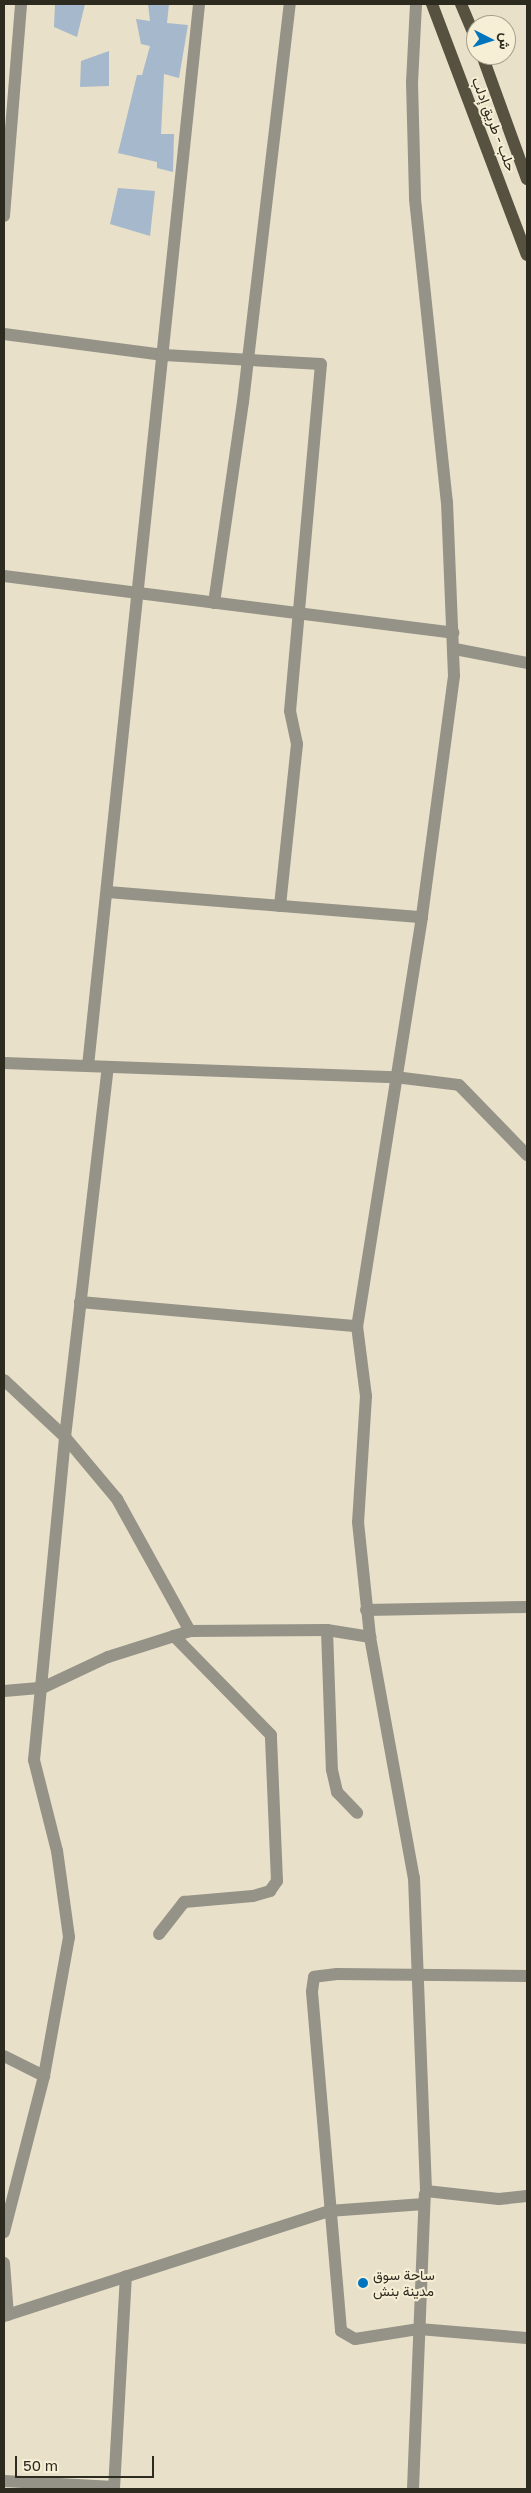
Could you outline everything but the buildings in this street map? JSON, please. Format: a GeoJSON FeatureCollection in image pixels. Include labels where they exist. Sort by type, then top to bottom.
{"type":"FeatureCollection","features":[{"type":"Feature","properties":{"kind":"main road","name":"حلب - طريق إدلب"},"geometry":{"type":"LineString","coordinates":[[432,4],[527,255]]}},
{"type":"Feature","properties":{"kind":"main road"},"geometry":{"type":"LineString","coordinates":[[461,4],[466,16]]}},
{"type":"Feature","properties":{"kind":"main road","name":"حلب - طريق إدلب"},"geometry":{"type":"LineString","coordinates":[[486,65],[527,178]]}},
{"type":"Feature","properties":{"kind":"street"},"geometry":{"type":"LineString","coordinates":[[4,216],[21,4]]}},
{"type":"Feature","properties":{"kind":"street"},"geometry":{"type":"LineString","coordinates":[[88,1066],[140,593],[199,4]]}},
{"type":"Feature","properties":{"kind":"street"},"geometry":{"type":"LineString","coordinates":[[214,604],[249,357],[290,4]]}},
{"type":"Feature","properties":{"kind":"street"},"geometry":{"type":"LineString","coordinates":[[413,2489],[425,2198],[420,1978],[414,1878],[366,1610],[358,1522],[366,1396],[356,1326],[422,917],[455,649],[447,502],[415,198],[412,82],[416,4]]}},
{"type":"Feature","properties":{"kind":"street"},"geometry":{"type":"LineString","coordinates":[[4,334],[164,355],[249,357],[321,364],[290,711],[298,744],[280,906]]}},
{"type":"Feature","properties":{"kind":"street"},"geometry":{"type":"LineString","coordinates":[[4,576],[454,633]]}},
{"type":"Feature","properties":{"kind":"street"},"geometry":{"type":"LineString","coordinates":[[455,649],[527,663]]}},
{"type":"Feature","properties":{"kind":"street"},"geometry":{"type":"LineString","coordinates":[[108,892],[422,917]]}},
{"type":"Feature","properties":{"kind":"street"},"geometry":{"type":"LineString","coordinates":[[4,1063],[395,1077],[459,1085],[527,1155]]}},
{"type":"Feature","properties":{"kind":"street"},"geometry":{"type":"LineString","coordinates":[[4,2232],[44,2076],[69,1937],[57,1851],[34,1760],[65,1437],[108,1067]]}},
{"type":"Feature","properties":{"kind":"street"},"geometry":{"type":"LineString","coordinates":[[80,1302],[356,1326]]}},
{"type":"Feature","properties":{"kind":"street"},"geometry":{"type":"LineString","coordinates":[[4,1380],[65,1437],[135,1527],[190,1631]]}},
{"type":"Feature","properties":{"kind":"street"},"geometry":{"type":"LineString","coordinates":[[366,1610],[527,1607]]}},
{"type":"Feature","properties":{"kind":"street"},"geometry":{"type":"LineString","coordinates":[[4,1691],[42,1688],[108,1656],[190,1631],[326,1630],[370,1637]]}},
{"type":"Feature","properties":{"kind":"street"},"geometry":{"type":"LineString","coordinates":[[326,1630],[332,1770],[337,1792],[357,1813]]}},
{"type":"Feature","properties":{"kind":"street"},"geometry":{"type":"LineString","coordinates":[[160,1934],[184,1902],[253,1896],[270,1891],[276,1881],[270,1735],[174,1636]]}},
{"type":"Feature","properties":{"kind":"street"},"geometry":{"type":"LineString","coordinates":[[527,1976],[314,1977],[315,2065],[341,2331],[355,2339],[419,2329],[527,2338]]}},
{"type":"Feature","properties":{"kind":"street"},"geometry":{"type":"LineString","coordinates":[[4,2056],[44,2076]]}},
{"type":"Feature","properties":{"kind":"street"},"geometry":{"type":"LineString","coordinates":[[4,2264],[6,2315],[329,2211],[425,2198],[499,2199],[527,2196]]}},
{"type":"Feature","properties":{"kind":"street"},"geometry":{"type":"LineString","coordinates":[[4,2481],[114,2488],[126,2276]]}},
{"type":"Feature","properties":{"kind":"place","name":"ساحة سوق مدينة بنش"},"geometry":{"type":"Point","coordinates":[363,2283]}}]}
